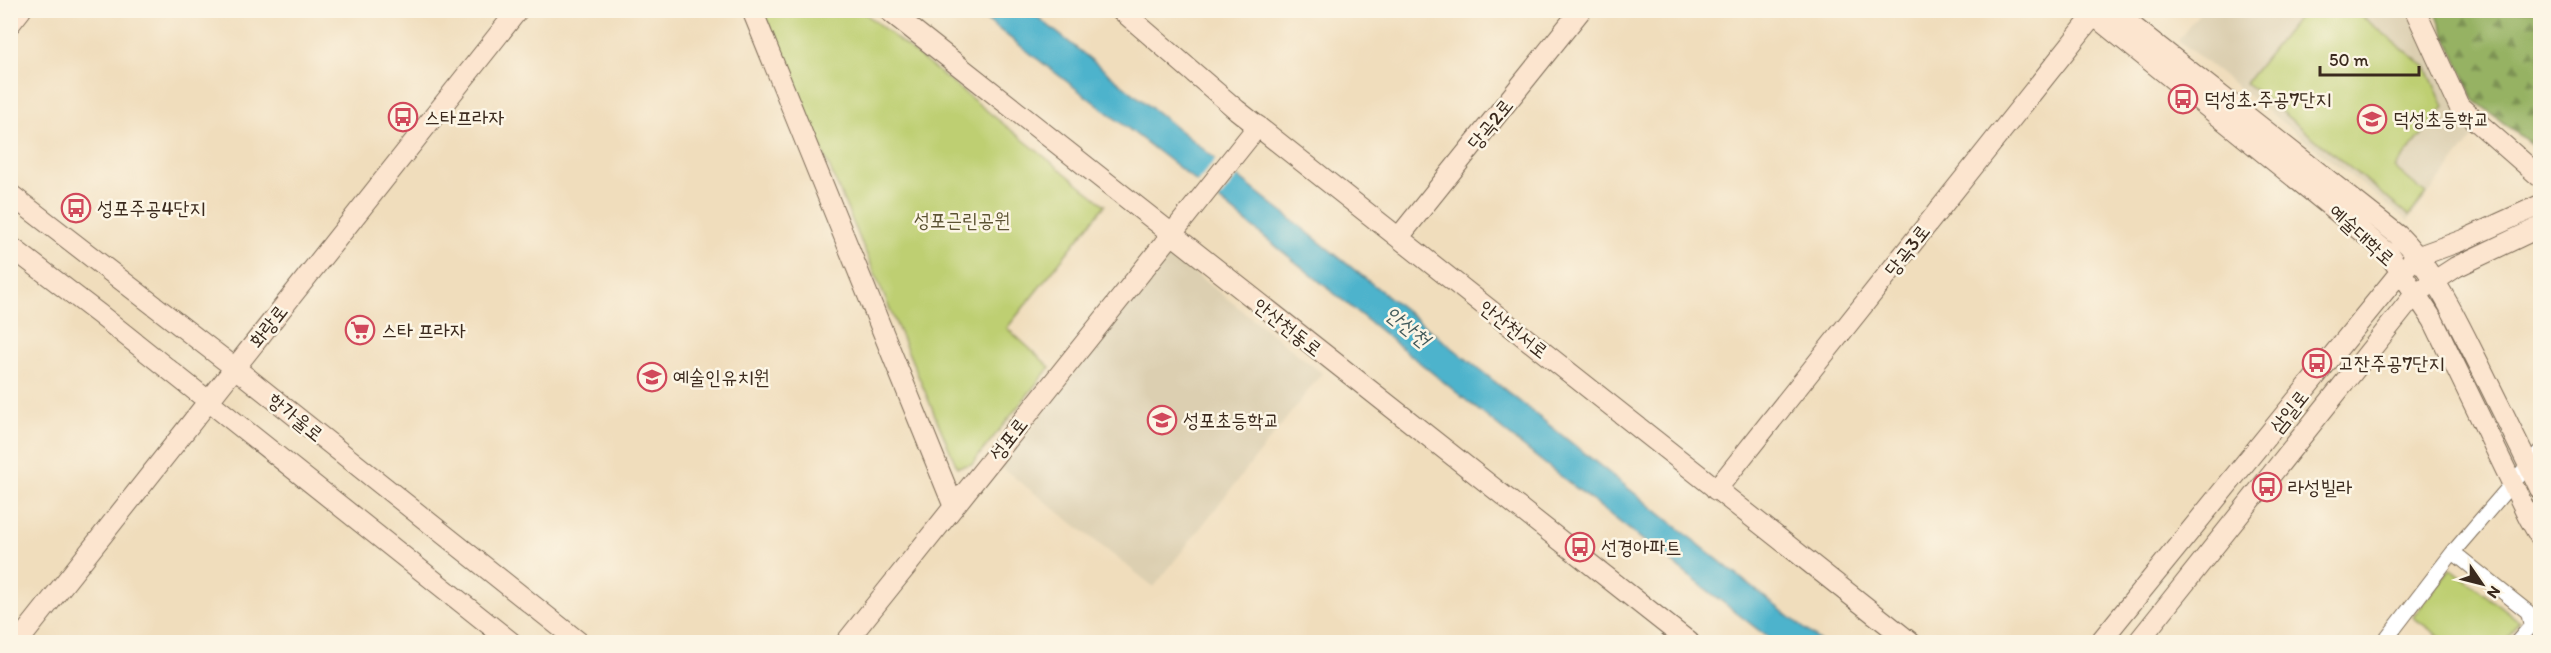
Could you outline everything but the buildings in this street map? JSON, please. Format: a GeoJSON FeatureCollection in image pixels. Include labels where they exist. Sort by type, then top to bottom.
{"type":"FeatureCollection","features":[{"type":"Feature","properties":{"kind":"street"},"geometry":{"type":"LineString","coordinates":[[10,24],[21,10]]}},
{"type":"Feature","properties":{"kind":"street","name":"화랑로"},"geometry":{"type":"LineString","coordinates":[[18,642],[518,10]]}},
{"type":"Feature","properties":{"kind":"street"},"geometry":{"type":"LineString","coordinates":[[752,10],[904,390],[954,507]]}},
{"type":"Feature","properties":{"kind":"street","name":"안산천동로"},"geometry":{"type":"LineString","coordinates":[[888,10],[1689,642]]}},
{"type":"Feature","properties":{"kind":"street","name":"안산천서로"},"geometry":{"type":"LineString","coordinates":[[1121,10],[1258,126],[1910,642]]}},
{"type":"Feature","properties":{"kind":"street","name":"당곡2로"},"geometry":{"type":"LineString","coordinates":[[1399,237],[1581,10]]}},
{"type":"Feature","properties":{"kind":"street"},"geometry":{"type":"LineString","coordinates":[[2415,10],[2459,106],[2541,177]]}},
{"type":"Feature","properties":{"kind":"street","name":"예술대학로"},"geometry":{"type":"LineString","coordinates":[[2098,12],[2398,234],[2419,256],[2436,280],[2534,457],[2541,489]]}},
{"type":"Feature","properties":{"kind":"street","name":"예술대학로"},"geometry":{"type":"LineString","coordinates":[[2098,12],[2388,253],[2433,320],[2512,483],[2541,537]]}},
{"type":"Feature","properties":{"kind":"street","name":"당곡3로"},"geometry":{"type":"LineString","coordinates":[[1716,490],[2098,12]]}},
{"type":"Feature","properties":{"kind":"street","name":"성포로"},"geometry":{"type":"LineString","coordinates":[[846,642],[1258,126]]}},
{"type":"Feature","properties":{"kind":"street","name":"항가울로"},"geometry":{"type":"LineString","coordinates":[[10,194],[235,368],[579,642]]}},
{"type":"Feature","properties":{"kind":"street","name":"삼일로"},"geometry":{"type":"LineString","coordinates":[[2100,642],[2401,271],[2419,256],[2463,240],[2541,205]]}},
{"type":"Feature","properties":{"kind":"street","name":"삼일로"},"geometry":{"type":"LineString","coordinates":[[2138,642],[2416,293],[2478,255],[2541,226]]}},
{"type":"Feature","properties":{"kind":"street"},"geometry":{"type":"LineString","coordinates":[[10,246],[99,314],[511,642]]}},
{"type":"Feature","properties":{"kind":"street"},"geometry":{"type":"LineString","coordinates":[[2384,642],[2453,552],[2534,457]]}},
{"type":"Feature","properties":{"kind":"street"},"geometry":{"type":"LineString","coordinates":[[2453,552],[2528,612],[2531,626],[2517,642]]}},
{"type":"Feature","properties":{"kind":"shaded area","name":"덕성초등학교"},"geometry":{"type":"Polygon","coordinates":[[[2201,11],[2407,11],[2479,130],[2408,221],[2178,40],[2201,11]]]}},
{"type":"Feature","properties":{"kind":"shaded area","name":"성포초등학교"},"geometry":{"type":"Polygon","coordinates":[[[1169,253],[1322,373],[1154,587],[1001,467],[1169,253]]]}},
{"type":"Feature","properties":{"kind":"green space","name":"성포근린공원"},"geometry":{"type":"Polygon","coordinates":[[[763,11],[862,11],[1105,205],[1007,328],[1050,367],[972,464],[957,467],[763,11]]]}},
{"type":"Feature","properties":{"kind":"green space","name":"덕성초등학교"},"geometry":{"type":"Polygon","coordinates":[[[2303,11],[2355,11],[2426,67],[2444,107],[2395,168],[2426,194],[2409,216],[2246,83],[2303,11]]]}},
{"type":"Feature","properties":{"kind":"green space"},"geometry":{"type":"Polygon","coordinates":[[[2435,11],[2540,11],[2540,151],[2474,100],[2435,11]]]}},
{"type":"Feature","properties":{"kind":"green space"},"geometry":{"type":"Polygon","coordinates":[[[2452,569],[2519,621],[2505,642],[2447,642],[2413,617],[2452,569]]]}},
{"type":"Feature","properties":{"kind":"water","name":"안산천"},"geometry":{"type":"Polygon","coordinates":[[[975,11],[1030,11],[1821,642],[1774,642],[1540,460],[1177,166],[975,11]]]}},
{"type":"Feature","properties":{"kind":"pier"},"geometry":{"type":"Polygon","coordinates":[[[1218,156],[1240,174],[1217,202],[1195,185],[1218,156]]]}},
{"type":"Feature","properties":{"kind":"place","name":"덕성초.주공7단지"},"geometry":{"type":"Point","coordinates":[2183,99]}},
{"type":"Feature","properties":{"kind":"place","name":"스타프라자"},"geometry":{"type":"Point","coordinates":[403,117]}},
{"type":"Feature","properties":{"kind":"place","name":"덕성초등학교"},"geometry":{"type":"Point","coordinates":[2372,119]}},
{"type":"Feature","properties":{"kind":"place","name":"성포주공4단지"},"geometry":{"type":"Point","coordinates":[76,208]}},
{"type":"Feature","properties":{"kind":"place","name":"스타 프라자"},"geometry":{"type":"Point","coordinates":[360,330]}},
{"type":"Feature","properties":{"kind":"place","name":"고잔주공7단지"},"geometry":{"type":"Point","coordinates":[2317,363]}},
{"type":"Feature","properties":{"kind":"place","name":"예술인유치원"},"geometry":{"type":"Point","coordinates":[652,377]}},
{"type":"Feature","properties":{"kind":"place","name":"성포초등학교"},"geometry":{"type":"Point","coordinates":[1162,420]}},
{"type":"Feature","properties":{"kind":"place","name":"라성빌라"},"geometry":{"type":"Point","coordinates":[2267,487]}},
{"type":"Feature","properties":{"kind":"place","name":"선경아파트"},"geometry":{"type":"Point","coordinates":[1580,547]}}]}
